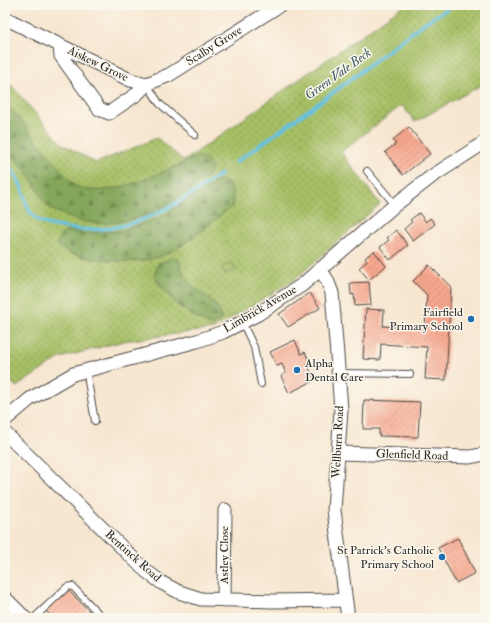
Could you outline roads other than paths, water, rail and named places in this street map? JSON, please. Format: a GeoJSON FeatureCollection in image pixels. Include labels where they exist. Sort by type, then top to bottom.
{"type":"FeatureCollection","features":[{"type":"Feature","properties":{"kind":"street","name":"Scalby Grove"},"geometry":{"type":"LineString","coordinates":[[147,84],[169,75],[280,5]]}},
{"type":"Feature","properties":{"kind":"street","name":"Aiskew Grove"},"geometry":{"type":"LineString","coordinates":[[5,18],[130,80],[147,84]]}},
{"type":"Feature","properties":{"kind":"street","name":"Aiskew Grove"},"geometry":{"type":"LineString","coordinates":[[60,46],[60,56],[100,109],[109,113],[137,94],[147,84]]}},
{"type":"Feature","properties":{"kind":"street","name":"Limbrick Avenue"},"geometry":{"type":"LineString","coordinates":[[5,420],[30,399],[73,374],[197,341],[242,322],[302,285],[394,205],[430,177],[485,142]]}},
{"type":"Feature","properties":{"kind":"street","name":"Wellburn Road"},"geometry":{"type":"LineString","coordinates":[[320,269],[327,280],[332,293],[341,410],[334,510],[344,600],[348,618]]}},
{"type":"Feature","properties":{"kind":"street","name":"Bentinck Road"},"geometry":{"type":"LineString","coordinates":[[5,433],[146,571],[162,583],[179,592],[201,599],[344,600]]}},
{"type":"Feature","properties":{"kind":"street","name":"Glenfield Road"},"geometry":{"type":"LineString","coordinates":[[338,452],[470,457],[485,454]]}},
{"type":"Feature","properties":{"kind":"street","name":"Astley Close"},"geometry":{"type":"LineString","coordinates":[[224,510],[224,600]]}},
{"type":"Feature","properties":{"kind":"street"},"geometry":{"type":"LineString","coordinates":[[5,598],[25,618]]}},
{"type":"Feature","properties":{"kind":"lane"},"geometry":{"type":"LineString","coordinates":[[147,84],[164,108],[195,135]]}},
{"type":"Feature","properties":{"kind":"lane"},"geometry":{"type":"LineString","coordinates":[[367,171],[394,205]]}},
{"type":"Feature","properties":{"kind":"lane"},"geometry":{"type":"LineString","coordinates":[[242,322],[254,347],[261,384]]}},
{"type":"Feature","properties":{"kind":"lane"},"geometry":{"type":"LineString","coordinates":[[86,370],[95,421]]}},
{"type":"Feature","properties":{"kind":"lane"},"geometry":{"type":"LineString","coordinates":[[338,373],[410,374]]}},
{"type":"Feature","properties":{"kind":"lane"},"geometry":{"type":"LineString","coordinates":[[34,618],[67,587],[72,586],[104,618]]}},
{"type":"Feature","properties":{"kind":"waterway","name":"Green Vale Beck"},"geometry":{"type":"LineString","coordinates":[[236,162],[338,89],[424,23],[454,5]]}},
{"type":"Feature","properties":{"kind":"waterway","name":"Green Vale Beck"},"geometry":{"type":"LineString","coordinates":[[5,159],[22,188],[28,208],[35,218],[46,224],[54,226],[89,230],[130,224],[149,217],[185,198],[221,174]]}},
{"type":"Feature","properties":{"kind":"place","name":"Fairfield Primary School"},"geometry":{"type":"Point","coordinates":[471,319]}},
{"type":"Feature","properties":{"kind":"place","name":"Alpha Dental Care"},"geometry":{"type":"Point","coordinates":[297,370]}},
{"type":"Feature","properties":{"kind":"place","name":"St Patrick's Catholic Primary School"},"geometry":{"type":"Point","coordinates":[442,557]}}]}
